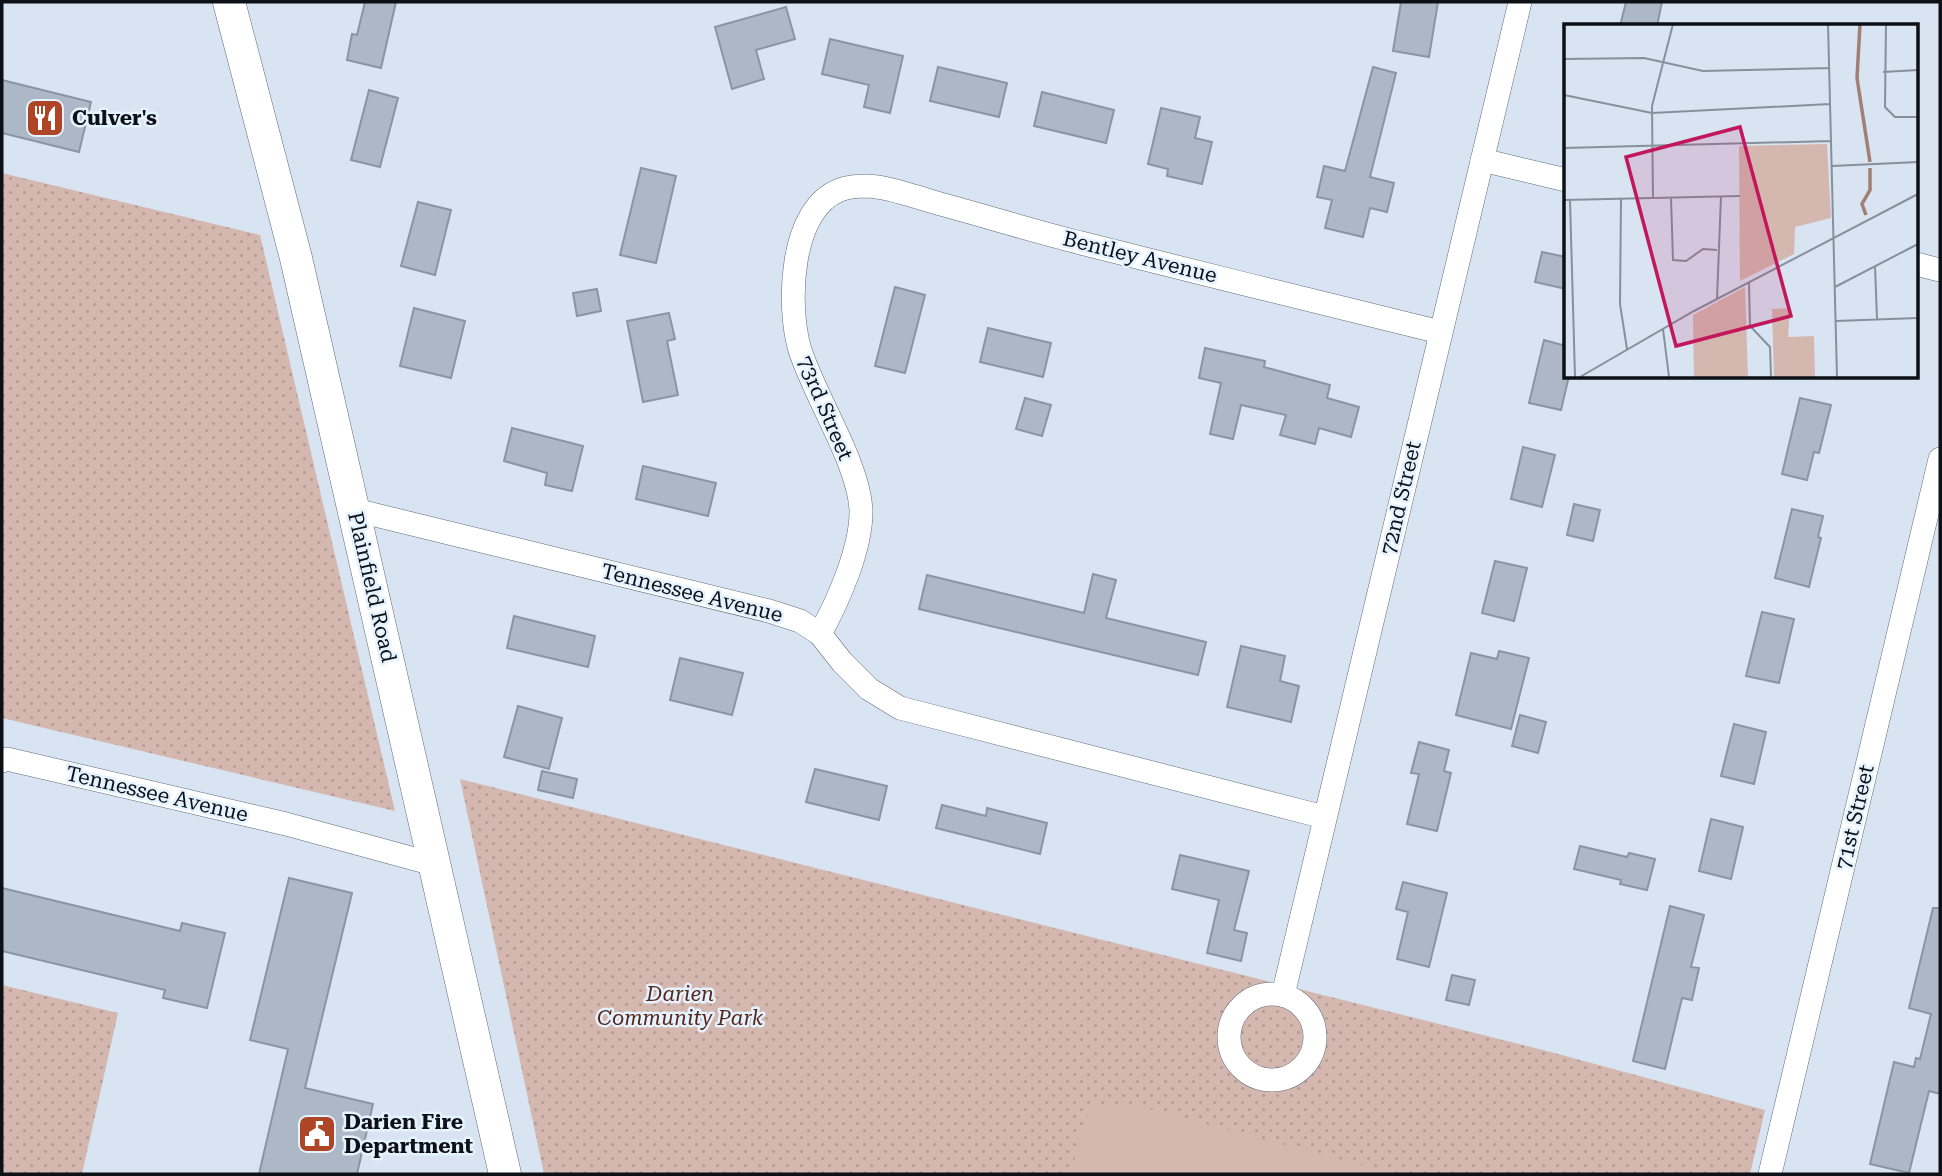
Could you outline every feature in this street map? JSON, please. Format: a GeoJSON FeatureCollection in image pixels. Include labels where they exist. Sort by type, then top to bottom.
{"type":"FeatureCollection","features":[{"type":"Feature","properties":{"kind":"main road","name":"Plainfield Road"},"geometry":{"type":"LineString","coordinates":[[229,2],[296,258],[505,1174]]}},
{"type":"Feature","properties":{"kind":"street","name":"72nd Street"},"geometry":{"type":"LineString","coordinates":[[1283,995],[1520,2]]}},
{"type":"Feature","properties":{"kind":"street"},"geometry":{"type":"LineString","coordinates":[[1482,160],[1564,180]]}},
{"type":"Feature","properties":{"kind":"street","name":"Bentley Avenue"},"geometry":{"type":"LineString","coordinates":[[839,190],[869,186],[1077,242],[1440,332]]}},
{"type":"Feature","properties":{"kind":"street","name":"73rd Street"},"geometry":{"type":"LineString","coordinates":[[820,634],[837,603],[860,526],[861,508],[848,461],[800,351],[794,327],[792,285],[803,232],[817,206],[839,190]]}},
{"type":"Feature","properties":{"kind":"street"},"geometry":{"type":"LineString","coordinates":[[1918,264],[1940,270]]}},
{"type":"Feature","properties":{"kind":"street","name":"71st Street"},"geometry":{"type":"LineString","coordinates":[[1770,1174],[1940,459]]}},
{"type":"Feature","properties":{"kind":"street","name":"Tennessee Avenue"},"geometry":{"type":"LineString","coordinates":[[355,510],[769,611],[800,621],[820,634],[842,662],[869,689],[901,708],[1324,817]]}},
{"type":"Feature","properties":{"kind":"street","name":"Tennessee Avenue"},"geometry":{"type":"LineString","coordinates":[[2,761],[7,759],[286,824],[433,864]]}},
{"type":"Feature","properties":{"kind":"green space"},"geometry":{"type":"Polygon","coordinates":[[[2,173],[260,235],[395,811],[2,718],[2,173]]]}},
{"type":"Feature","properties":{"kind":"green space","name":"Darien Community Park"},"geometry":{"type":"Polygon","coordinates":[[[460,779],[1547,1051],[1765,1110],[1750,1174],[544,1174],[460,779]]]}},
{"type":"Feature","properties":{"kind":"green space"},"geometry":{"type":"Polygon","coordinates":[[[2,985],[118,1013],[82,1174],[2,1172],[2,985]]]}},
{"type":"Feature","properties":{"kind":"green space"},"geometry":{"type":"Polygon","coordinates":[[[1111,1104],[1153,1110],[1388,1174],[1071,1174],[1090,1110],[1111,1104]]]}},
{"type":"Feature","properties":{"kind":"building"},"geometry":{"type":"Polygon","coordinates":[[[365,2],[396,2],[381,68],[347,60],[352,34],[357,35],[365,2]]]}},
{"type":"Feature","properties":{"kind":"building"},"geometry":{"type":"Polygon","coordinates":[[[1401,2],[1438,2],[1429,57],[1393,51],[1401,2]]]}},
{"type":"Feature","properties":{"kind":"building"},"geometry":{"type":"Polygon","coordinates":[[[1626,2],[1662,2],[1657,24],[1620,24],[1626,2]]]}},
{"type":"Feature","properties":{"kind":"building"},"geometry":{"type":"Polygon","coordinates":[[[786,7],[795,39],[756,50],[764,79],[732,89],[715,27],[786,7]]]}},
{"type":"Feature","properties":{"kind":"building"},"geometry":{"type":"Polygon","coordinates":[[[830,39],[903,56],[890,113],[864,107],[869,85],[822,74],[830,39]]]}},
{"type":"Feature","properties":{"kind":"building"},"geometry":{"type":"Polygon","coordinates":[[[938,67],[1007,83],[999,117],[930,101],[938,67]]]}},
{"type":"Feature","properties":{"kind":"building"},"geometry":{"type":"Polygon","coordinates":[[[1373,67],[1396,73],[1370,177],[1394,183],[1387,212],[1370,208],[1363,237],[1325,228],[1332,200],[1317,197],[1324,166],[1345,171],[1373,67]]]}},
{"type":"Feature","properties":{"kind":"building","name":"Culver's"},"geometry":{"type":"Polygon","coordinates":[[[2,80],[91,102],[79,152],[2,133],[2,80]]]}},
{"type":"Feature","properties":{"kind":"building"},"geometry":{"type":"Polygon","coordinates":[[[369,90],[398,98],[380,167],[351,160],[369,90]]]}},
{"type":"Feature","properties":{"kind":"building"},"geometry":{"type":"Polygon","coordinates":[[[1042,92],[1114,110],[1106,143],[1034,126],[1042,92]]]}},
{"type":"Feature","properties":{"kind":"building"},"geometry":{"type":"Polygon","coordinates":[[[1161,108],[1200,117],[1195,138],[1212,142],[1202,184],[1167,176],[1168,169],[1148,164],[1161,108]]]}},
{"type":"Feature","properties":{"kind":"building"},"geometry":{"type":"Polygon","coordinates":[[[641,168],[676,176],[656,263],[620,255],[641,168]]]}},
{"type":"Feature","properties":{"kind":"building"},"geometry":{"type":"Polygon","coordinates":[[[418,202],[451,210],[435,275],[401,266],[418,202]]]}},
{"type":"Feature","properties":{"kind":"building"},"geometry":{"type":"Polygon","coordinates":[[[1542,252],[1564,257],[1564,289],[1535,282],[1542,252]]]}},
{"type":"Feature","properties":{"kind":"building"},"geometry":{"type":"Polygon","coordinates":[[[895,287],[925,295],[905,373],[875,366],[895,287]]]}},
{"type":"Feature","properties":{"kind":"building"},"geometry":{"type":"Polygon","coordinates":[[[597,289],[601,311],[577,316],[573,293],[597,289]]]}},
{"type":"Feature","properties":{"kind":"building"},"geometry":{"type":"Polygon","coordinates":[[[414,308],[465,321],[451,378],[400,366],[414,308]]]}},
{"type":"Feature","properties":{"kind":"building"},"geometry":{"type":"Polygon","coordinates":[[[669,313],[675,339],[667,341],[678,395],[643,402],[627,321],[669,313]]]}},
{"type":"Feature","properties":{"kind":"building"},"geometry":{"type":"Polygon","coordinates":[[[988,328],[1051,343],[1043,377],[980,362],[988,328]]]}},
{"type":"Feature","properties":{"kind":"building"},"geometry":{"type":"Polygon","coordinates":[[[1544,340],[1564,345],[1564,378],[1569,378],[1561,410],[1529,403],[1544,340]]]}},
{"type":"Feature","properties":{"kind":"building"},"geometry":{"type":"Polygon","coordinates":[[[1205,348],[1265,361],[1264,367],[1330,385],[1327,398],[1359,407],[1351,437],[1319,428],[1315,444],[1280,435],[1286,415],[1241,405],[1233,439],[1210,434],[1221,383],[1199,378],[1205,348]]]}},
{"type":"Feature","properties":{"kind":"building"},"geometry":{"type":"Polygon","coordinates":[[[1025,398],[1051,405],[1042,436],[1016,429],[1025,398]]]}},
{"type":"Feature","properties":{"kind":"building"},"geometry":{"type":"Polygon","coordinates":[[[1800,398],[1831,405],[1819,453],[1814,452],[1807,480],[1782,474],[1800,398]]]}},
{"type":"Feature","properties":{"kind":"building"},"geometry":{"type":"Polygon","coordinates":[[[512,428],[583,446],[572,491],[545,485],[547,473],[504,461],[512,428]]]}},
{"type":"Feature","properties":{"kind":"building"},"geometry":{"type":"Polygon","coordinates":[[[1523,447],[1555,455],[1542,507],[1511,499],[1523,447]]]}},
{"type":"Feature","properties":{"kind":"building"},"geometry":{"type":"Polygon","coordinates":[[[643,466],[716,483],[708,516],[636,499],[643,466]]]}},
{"type":"Feature","properties":{"kind":"building"},"geometry":{"type":"Polygon","coordinates":[[[1574,504],[1600,510],[1593,541],[1567,535],[1574,504]]]}},
{"type":"Feature","properties":{"kind":"building"},"geometry":{"type":"Polygon","coordinates":[[[1792,509],[1823,516],[1818,537],[1821,538],[1809,587],[1775,578],[1792,509]]]}},
{"type":"Feature","properties":{"kind":"building"},"geometry":{"type":"Polygon","coordinates":[[[1495,561],[1527,568],[1514,621],[1482,613],[1495,561]]]}},
{"type":"Feature","properties":{"kind":"building"},"geometry":{"type":"Polygon","coordinates":[[[1093,574],[1116,580],[1106,618],[1206,642],[1198,675],[919,609],[927,575],[1084,613],[1093,574]]]}},
{"type":"Feature","properties":{"kind":"building"},"geometry":{"type":"Polygon","coordinates":[[[1762,612],[1794,619],[1779,683],[1746,676],[1762,612]]]}},
{"type":"Feature","properties":{"kind":"building"},"geometry":{"type":"Polygon","coordinates":[[[514,616],[595,636],[588,667],[507,648],[514,616]]]}},
{"type":"Feature","properties":{"kind":"building"},"geometry":{"type":"Polygon","coordinates":[[[1241,646],[1285,656],[1280,681],[1299,686],[1291,722],[1227,707],[1241,646]]]}},
{"type":"Feature","properties":{"kind":"building"},"geometry":{"type":"Polygon","coordinates":[[[1499,651],[1529,658],[1511,729],[1456,715],[1471,653],[1497,659],[1499,651]]]}},
{"type":"Feature","properties":{"kind":"building"},"geometry":{"type":"Polygon","coordinates":[[[680,658],[743,673],[732,715],[670,700],[680,658]]]}},
{"type":"Feature","properties":{"kind":"building"},"geometry":{"type":"Polygon","coordinates":[[[518,706],[562,718],[549,769],[504,757],[518,706]]]}},
{"type":"Feature","properties":{"kind":"building"},"geometry":{"type":"Polygon","coordinates":[[[1520,715],[1546,722],[1538,753],[1512,746],[1520,715]]]}},
{"type":"Feature","properties":{"kind":"building"},"geometry":{"type":"Polygon","coordinates":[[[1734,724],[1766,732],[1754,784],[1721,776],[1734,724]]]}},
{"type":"Feature","properties":{"kind":"building"},"geometry":{"type":"Polygon","coordinates":[[[1419,742],[1449,750],[1444,771],[1451,773],[1437,831],[1407,824],[1419,774],[1411,773],[1419,742]]]}},
{"type":"Feature","properties":{"kind":"building"},"geometry":{"type":"Polygon","coordinates":[[[815,769],[887,786],[879,820],[806,802],[815,769]]]}},
{"type":"Feature","properties":{"kind":"building"},"geometry":{"type":"Polygon","coordinates":[[[542,771],[577,779],[573,798],[538,790],[542,771]]]}},
{"type":"Feature","properties":{"kind":"building"},"geometry":{"type":"Polygon","coordinates":[[[942,805],[986,816],[987,808],[1047,823],[1040,854],[936,828],[942,805]]]}},
{"type":"Feature","properties":{"kind":"building"},"geometry":{"type":"Polygon","coordinates":[[[1711,819],[1743,827],[1731,879],[1699,871],[1711,819]]]}},
{"type":"Feature","properties":{"kind":"building"},"geometry":{"type":"Polygon","coordinates":[[[1580,846],[1627,857],[1629,853],[1655,859],[1647,890],[1620,884],[1621,880],[1574,869],[1580,846]]]}},
{"type":"Feature","properties":{"kind":"building"},"geometry":{"type":"Polygon","coordinates":[[[1180,855],[1249,871],[1234,930],[1247,933],[1241,961],[1207,953],[1219,900],[1172,889],[1180,855]]]}},
{"type":"Feature","properties":{"kind":"building"},"geometry":{"type":"Polygon","coordinates":[[[289,878],[352,893],[305,1088],[373,1104],[357,1174],[259,1174],[288,1049],[250,1040],[289,878]]]}},
{"type":"Feature","properties":{"kind":"building"},"geometry":{"type":"Polygon","coordinates":[[[1403,882],[1447,893],[1429,967],[1397,959],[1408,912],[1396,909],[1403,882]]]}},
{"type":"Feature","properties":{"kind":"building"},"geometry":{"type":"Polygon","coordinates":[[[2,888],[180,931],[182,923],[225,933],[207,1008],[163,998],[165,990],[2,951],[2,888]]]}},
{"type":"Feature","properties":{"kind":"building"},"geometry":{"type":"Polygon","coordinates":[[[1670,906],[1704,915],[1691,967],[1699,968],[1692,1000],[1682,998],[1665,1069],[1633,1061],[1670,906]]]}},
{"type":"Feature","properties":{"kind":"building"},"geometry":{"type":"Polygon","coordinates":[[[1933,908],[1940,908],[1940,1094],[1929,1091],[1909,1173],[1870,1164],[1894,1062],[1914,1067],[1916,1058],[1920,1059],[1931,1014],[1909,1008],[1933,908]]]}},
{"type":"Feature","properties":{"kind":"building"},"geometry":{"type":"Polygon","coordinates":[[[1452,975],[1475,980],[1469,1005],[1446,1000],[1452,975]]]}},
{"type":"Feature","properties":{"kind":"place","name":"Culver's"},"geometry":{"type":"Point","coordinates":[45,118]}},
{"type":"Feature","properties":{"kind":"place","name":"Darien Fire Department"},"geometry":{"type":"Point","coordinates":[317,1134]}}]}
